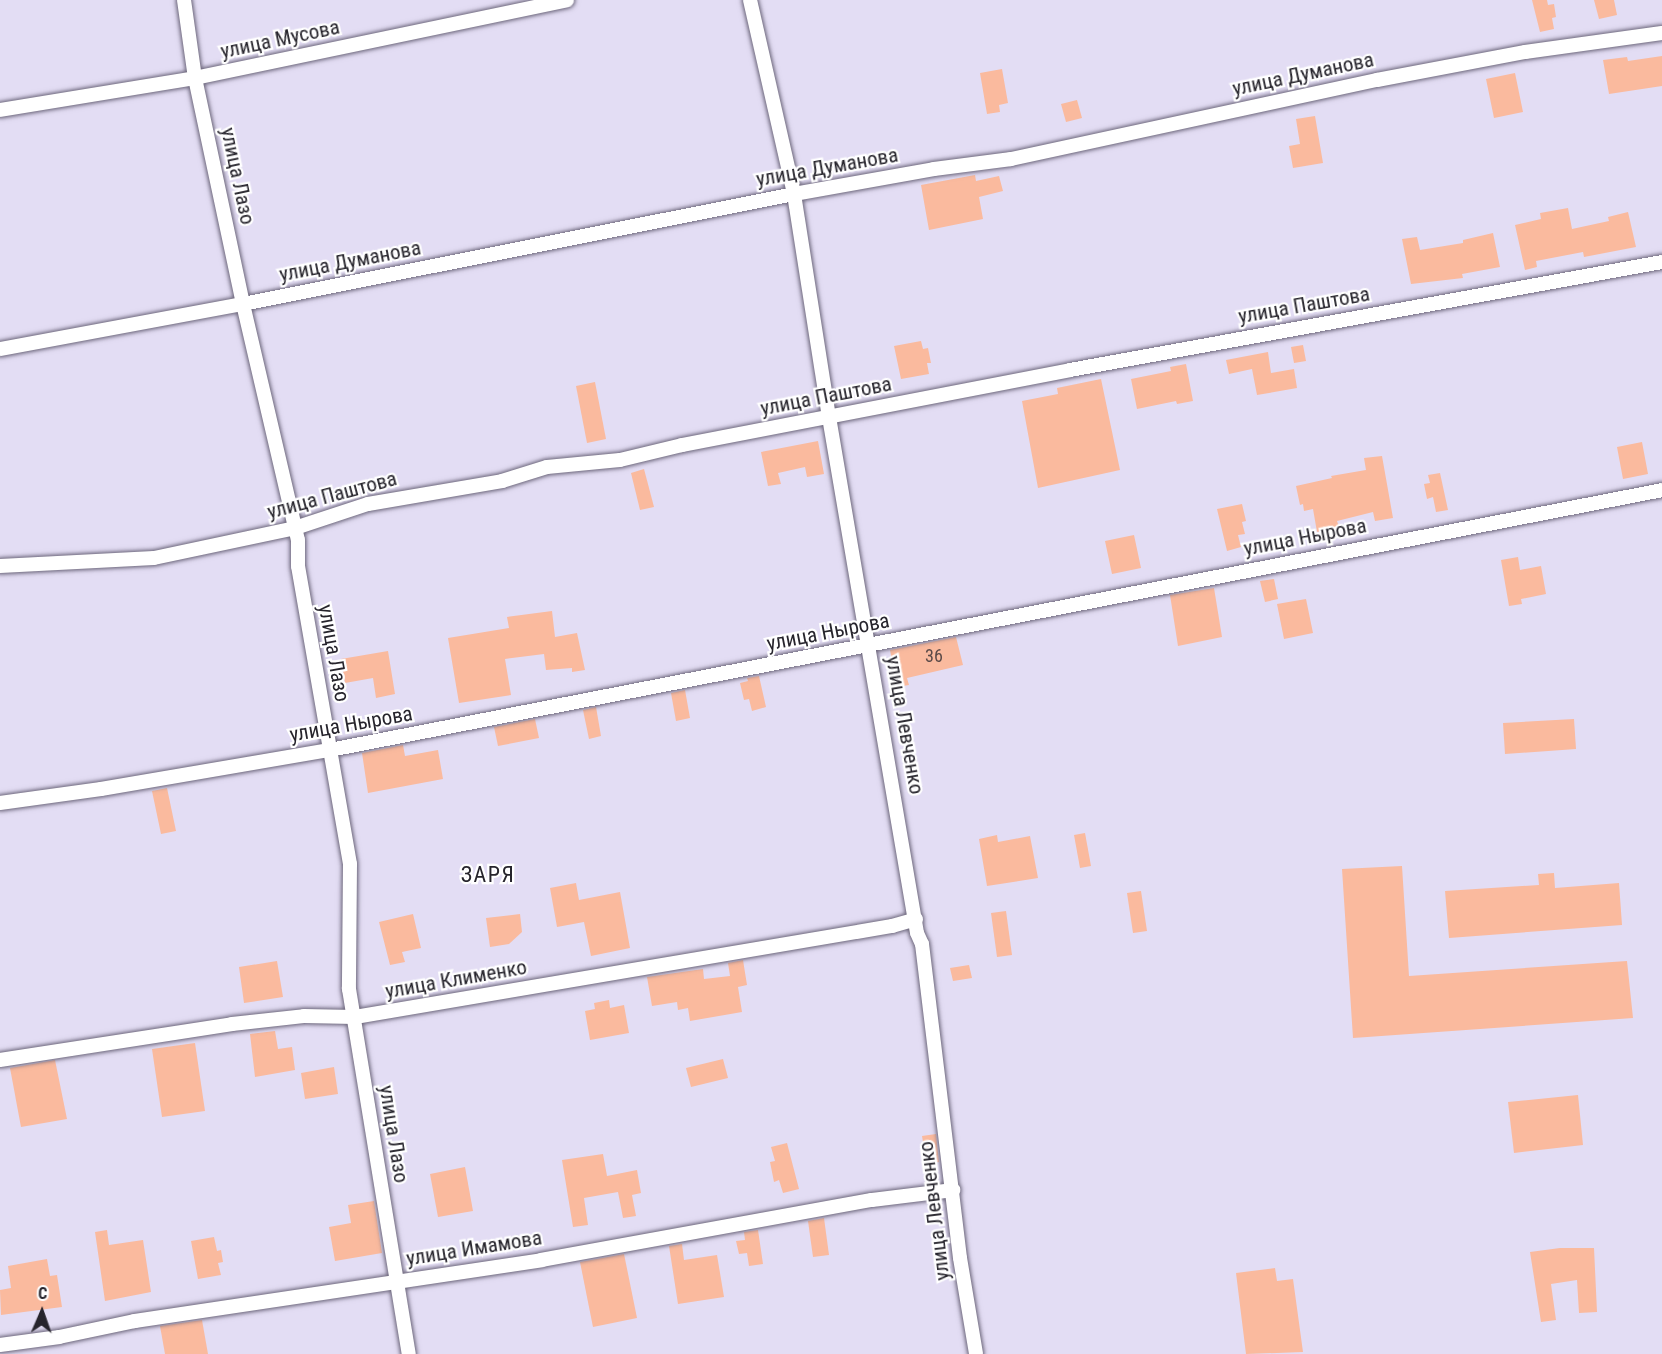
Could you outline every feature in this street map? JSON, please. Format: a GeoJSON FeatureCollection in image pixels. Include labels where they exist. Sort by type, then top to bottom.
{"type":"FeatureCollection","features":[{"type":"Feature","properties":{"kind":"street","name":"улица Лазо"},"geometry":{"type":"LineString","coordinates":[[184,0],[195,78],[243,304],[295,528],[298,566],[350,864],[349,989],[395,1282],[409,1354]]}},
{"type":"Feature","properties":{"kind":"street","name":"улица Мусова"},"geometry":{"type":"LineString","coordinates":[[0,110],[195,78],[567,0]]}},
{"type":"Feature","properties":{"kind":"street","name":"улица Левченко"},"geometry":{"type":"LineString","coordinates":[[750,0],[794,194],[829,417],[922,944],[960,1258],[975,1354]]}},
{"type":"Feature","properties":{"kind":"street","name":"улица Думанова"},"geometry":{"type":"LineString","coordinates":[[0,349],[243,304],[794,194],[934,169],[1011,159],[1445,67],[1525,52],[1662,33]]}},
{"type":"Feature","properties":{"kind":"street","name":"улица Паштова"},"geometry":{"type":"LineString","coordinates":[[0,566],[154,558],[295,528],[368,504],[502,481],[547,467],[620,460],[829,417],[1662,261]]}},
{"type":"Feature","properties":{"kind":"street","name":"улица Нырова"},"geometry":{"type":"LineString","coordinates":[[0,803],[330,750],[1662,490]]}},
{"type":"Feature","properties":{"kind":"street","name":"улица Клименко"},"geometry":{"type":"LineString","coordinates":[[0,1060],[232,1024],[304,1016],[355,1017],[880,928],[916,919]]}},
{"type":"Feature","properties":{"kind":"street","name":"улица Имамова"},"geometry":{"type":"LineString","coordinates":[[0,1345],[59,1337],[135,1321],[551,1258],[872,1200],[953,1190]]}},
{"type":"Feature","properties":{"kind":"building"},"geometry":{"type":"Polygon","coordinates":[[[1532,0],[1547,0],[1548,5],[1554,4],[1556,17],[1552,18],[1554,29],[1540,32],[1532,0]]]}},
{"type":"Feature","properties":{"kind":"building"},"geometry":{"type":"Polygon","coordinates":[[[1594,0],[1614,0],[1617,15],[1599,19],[1594,0]]]}},
{"type":"Feature","properties":{"kind":"building"},"geometry":{"type":"Polygon","coordinates":[[[1662,56],[1662,86],[1609,94],[1603,60],[1627,57],[1628,61],[1662,56]]]}},
{"type":"Feature","properties":{"kind":"building"},"geometry":{"type":"Polygon","coordinates":[[[1002,69],[1008,103],[999,105],[1000,112],[987,114],[980,73],[1002,69]]]}},
{"type":"Feature","properties":{"kind":"building"},"geometry":{"type":"Polygon","coordinates":[[[1515,73],[1523,112],[1494,118],[1486,79],[1515,73]]]}},
{"type":"Feature","properties":{"kind":"building"},"geometry":{"type":"Polygon","coordinates":[[[1077,100],[1082,118],[1066,122],[1061,104],[1077,100]]]}},
{"type":"Feature","properties":{"kind":"building"},"geometry":{"type":"Polygon","coordinates":[[[1315,116],[1323,163],[1293,168],[1289,146],[1300,144],[1296,119],[1315,116]]]}},
{"type":"Feature","properties":{"kind":"building"},"geometry":{"type":"Polygon","coordinates":[[[975,175],[976,181],[999,176],[1003,191],[979,197],[983,219],[929,230],[921,185],[975,175]]]}},
{"type":"Feature","properties":{"kind":"building"},"geometry":{"type":"Polygon","coordinates":[[[1568,208],[1572,229],[1609,221],[1608,217],[1628,212],[1636,247],[1584,257],[1583,252],[1536,261],[1537,267],[1525,270],[1515,225],[1541,219],[1540,213],[1568,208]]]}},
{"type":"Feature","properties":{"kind":"building"},"geometry":{"type":"Polygon","coordinates":[[[1493,233],[1500,267],[1462,274],[1463,278],[1411,284],[1402,239],[1417,237],[1420,250],[1463,243],[1463,240],[1493,233]]]}},
{"type":"Feature","properties":{"kind":"building"},"geometry":{"type":"Polygon","coordinates":[[[921,341],[923,349],[928,348],[931,363],[927,363],[929,374],[901,379],[894,346],[921,341]]]}},
{"type":"Feature","properties":{"kind":"building"},"geometry":{"type":"Polygon","coordinates":[[[1303,345],[1306,361],[1294,363],[1291,347],[1303,345]]]}},
{"type":"Feature","properties":{"kind":"building"},"geometry":{"type":"Polygon","coordinates":[[[1268,352],[1271,373],[1294,369],[1297,388],[1257,395],[1252,369],[1229,374],[1226,360],[1268,352]]]}},
{"type":"Feature","properties":{"kind":"building"},"geometry":{"type":"Polygon","coordinates":[[[1186,364],[1193,401],[1177,404],[1176,401],[1137,409],[1131,379],[1171,371],[1170,367],[1186,364]]]}},
{"type":"Feature","properties":{"kind":"building"},"geometry":{"type":"Polygon","coordinates":[[[1101,379],[1120,470],[1038,488],[1022,401],[1058,394],[1057,388],[1101,379]]]}},
{"type":"Feature","properties":{"kind":"building"},"geometry":{"type":"Polygon","coordinates":[[[595,382],[606,439],[587,443],[576,386],[595,382]]]}},
{"type":"Feature","properties":{"kind":"building"},"geometry":{"type":"Polygon","coordinates":[[[818,441],[824,474],[807,477],[805,467],[778,473],[781,484],[768,486],[761,452],[818,441]]]}},
{"type":"Feature","properties":{"kind":"building"},"geometry":{"type":"Polygon","coordinates":[[[1642,442],[1648,474],[1623,479],[1617,447],[1642,442]]]}},
{"type":"Feature","properties":{"kind":"building"},"geometry":{"type":"Polygon","coordinates":[[[1382,456],[1393,518],[1375,521],[1373,512],[1337,521],[1339,527],[1317,532],[1313,509],[1304,511],[1303,504],[1300,505],[1296,486],[1332,478],[1331,476],[1366,470],[1364,458],[1382,456]]]}},
{"type":"Feature","properties":{"kind":"building"},"geometry":{"type":"Polygon","coordinates":[[[644,469],[654,507],[640,510],[631,473],[644,469]]]}},
{"type":"Feature","properties":{"kind":"building"},"geometry":{"type":"Polygon","coordinates":[[[1440,473],[1448,510],[1436,512],[1433,497],[1427,499],[1424,484],[1430,483],[1428,475],[1440,473]]]}},
{"type":"Feature","properties":{"kind":"building"},"geometry":{"type":"Polygon","coordinates":[[[1242,504],[1246,521],[1242,522],[1245,534],[1238,535],[1241,547],[1227,551],[1217,509],[1242,504]]]}},
{"type":"Feature","properties":{"kind":"building"},"geometry":{"type":"Polygon","coordinates":[[[1134,535],[1141,568],[1112,574],[1105,541],[1134,535]]]}},
{"type":"Feature","properties":{"kind":"building"},"geometry":{"type":"Polygon","coordinates":[[[1518,557],[1520,570],[1541,566],[1546,594],[1521,599],[1522,604],[1509,606],[1501,560],[1518,557]]]}},
{"type":"Feature","properties":{"kind":"building"},"geometry":{"type":"Polygon","coordinates":[[[1274,579],[1278,599],[1265,602],[1260,581],[1274,579]]]}},
{"type":"Feature","properties":{"kind":"building"},"geometry":{"type":"Polygon","coordinates":[[[1214,588],[1222,637],[1178,646],[1170,595],[1214,588]]]}},
{"type":"Feature","properties":{"kind":"building"},"geometry":{"type":"Polygon","coordinates":[[[1306,599],[1313,633],[1284,639],[1277,604],[1306,599]]]}},
{"type":"Feature","properties":{"kind":"building"},"geometry":{"type":"Polygon","coordinates":[[[552,611],[555,637],[577,633],[585,670],[572,672],[572,668],[546,670],[544,654],[505,659],[511,695],[459,703],[448,638],[509,628],[507,617],[552,611]]]}},
{"type":"Feature","properties":{"kind":"building"},"geometry":{"type":"Polygon","coordinates":[[[956,637],[963,665],[907,678],[909,685],[897,687],[890,650],[956,637]]]}},
{"type":"Feature","properties":{"kind":"building"},"geometry":{"type":"Polygon","coordinates":[[[388,651],[395,694],[376,698],[373,678],[345,683],[341,659],[388,651]]]}},
{"type":"Feature","properties":{"kind":"building"},"geometry":{"type":"Polygon","coordinates":[[[759,676],[766,707],[752,711],[749,699],[744,700],[740,683],[748,681],[747,678],[759,676]]]}},
{"type":"Feature","properties":{"kind":"building"},"geometry":{"type":"Polygon","coordinates":[[[685,690],[690,718],[676,721],[671,693],[685,690]]]}},
{"type":"Feature","properties":{"kind":"building"},"geometry":{"type":"Polygon","coordinates":[[[596,707],[601,736],[589,739],[583,710],[596,707]]]}},
{"type":"Feature","properties":{"kind":"building"},"geometry":{"type":"Polygon","coordinates":[[[535,719],[539,738],[498,746],[494,727],[535,719]]]}},
{"type":"Feature","properties":{"kind":"building"},"geometry":{"type":"Polygon","coordinates":[[[1574,719],[1576,749],[1505,754],[1503,723],[1574,719]]]}},
{"type":"Feature","properties":{"kind":"building"},"geometry":{"type":"Polygon","coordinates":[[[403,745],[405,756],[438,750],[443,779],[368,793],[362,753],[403,745]]]}},
{"type":"Feature","properties":{"kind":"building"},"geometry":{"type":"Polygon","coordinates":[[[167,788],[176,831],[161,834],[152,791],[167,788]]]}},
{"type":"Feature","properties":{"kind":"building"},"geometry":{"type":"Polygon","coordinates":[[[1085,833],[1091,866],[1080,868],[1074,835],[1085,833]]]}},
{"type":"Feature","properties":{"kind":"building"},"geometry":{"type":"Polygon","coordinates":[[[997,835],[998,842],[1030,836],[1038,878],[987,886],[979,839],[997,835]]]}},
{"type":"Feature","properties":{"kind":"building"},"geometry":{"type":"Polygon","coordinates":[[[1402,866],[1409,976],[1627,961],[1633,1018],[1353,1038],[1342,869],[1402,866]]]}},
{"type":"Feature","properties":{"kind":"building"},"geometry":{"type":"Polygon","coordinates":[[[1554,873],[1555,888],[1619,883],[1622,925],[1449,938],[1445,891],[1539,885],[1538,874],[1554,873]]]}},
{"type":"Feature","properties":{"kind":"building"},"geometry":{"type":"Polygon","coordinates":[[[576,883],[579,900],[620,892],[630,948],[591,956],[584,922],[557,927],[550,888],[576,883]]]}},
{"type":"Feature","properties":{"kind":"building"},"geometry":{"type":"Polygon","coordinates":[[[1141,891],[1147,931],[1133,933],[1127,893],[1141,891]]]}},
{"type":"Feature","properties":{"kind":"building"},"geometry":{"type":"Polygon","coordinates":[[[1006,911],[1012,955],[997,957],[991,913],[1006,911]]]}},
{"type":"Feature","properties":{"kind":"building"},"geometry":{"type":"Polygon","coordinates":[[[413,914],[421,948],[402,952],[405,962],[390,965],[379,922],[413,914]]]}},
{"type":"Feature","properties":{"kind":"building"},"geometry":{"type":"Polygon","coordinates":[[[520,914],[522,932],[509,944],[490,947],[486,918],[520,914]]]}},
{"type":"Feature","properties":{"kind":"building"},"geometry":{"type":"Polygon","coordinates":[[[743,960],[747,985],[738,987],[742,1012],[690,1021],[688,1008],[678,1010],[677,1002],[652,1006],[647,977],[703,969],[704,979],[730,976],[728,963],[743,960]]]}},
{"type":"Feature","properties":{"kind":"building"},"geometry":{"type":"Polygon","coordinates":[[[277,961],[283,997],[244,1003],[239,967],[277,961]]]}},
{"type":"Feature","properties":{"kind":"building"},"geometry":{"type":"Polygon","coordinates":[[[969,965],[972,978],[953,981],[950,968],[969,965]]]}},
{"type":"Feature","properties":{"kind":"building"},"geometry":{"type":"Polygon","coordinates":[[[609,1000],[610,1008],[624,1005],[629,1033],[590,1040],[585,1011],[595,1009],[594,1003],[609,1000]]]}},
{"type":"Feature","properties":{"kind":"building"},"geometry":{"type":"Polygon","coordinates":[[[275,1031],[278,1049],[292,1047],[295,1070],[255,1077],[250,1034],[275,1031]]]}},
{"type":"Feature","properties":{"kind":"building"},"geometry":{"type":"Polygon","coordinates":[[[195,1043],[205,1111],[162,1117],[152,1049],[195,1043]]]}},
{"type":"Feature","properties":{"kind":"building"},"geometry":{"type":"Polygon","coordinates":[[[723,1059],[728,1078],[691,1087],[686,1068],[723,1059]]]}},
{"type":"Feature","properties":{"kind":"building"},"geometry":{"type":"Polygon","coordinates":[[[55,1060],[67,1119],[21,1127],[10,1068],[55,1060]]]}},
{"type":"Feature","properties":{"kind":"building"},"geometry":{"type":"Polygon","coordinates":[[[334,1067],[338,1094],[305,1099],[301,1073],[334,1067]]]}},
{"type":"Feature","properties":{"kind":"building"},"geometry":{"type":"Polygon","coordinates":[[[1578,1095],[1583,1145],[1514,1153],[1508,1102],[1578,1095]]]}},
{"type":"Feature","properties":{"kind":"building"},"geometry":{"type":"Polygon","coordinates":[[[936,1134],[939,1162],[932,1163],[929,1148],[924,1148],[922,1136],[936,1134]]]}},
{"type":"Feature","properties":{"kind":"building"},"geometry":{"type":"Polygon","coordinates":[[[787,1143],[799,1189],[783,1193],[779,1180],[774,1182],[770,1162],[775,1161],[771,1147],[787,1143]]]}},
{"type":"Feature","properties":{"kind":"building"},"geometry":{"type":"Polygon","coordinates":[[[603,1154],[607,1176],[637,1170],[641,1193],[632,1195],[636,1216],[623,1218],[618,1192],[584,1198],[588,1225],[573,1227],[562,1160],[603,1154]]]}},
{"type":"Feature","properties":{"kind":"building"},"geometry":{"type":"Polygon","coordinates":[[[465,1167],[473,1211],[438,1217],[430,1174],[465,1167]]]}},
{"type":"Feature","properties":{"kind":"building"},"geometry":{"type":"Polygon","coordinates":[[[374,1201],[382,1253],[335,1261],[329,1227],[351,1223],[348,1205],[374,1201]]]}},
{"type":"Feature","properties":{"kind":"building"},"geometry":{"type":"Polygon","coordinates":[[[824,1218],[829,1255],[813,1257],[808,1221],[824,1218]]]}},
{"type":"Feature","properties":{"kind":"building"},"geometry":{"type":"Polygon","coordinates":[[[107,1230],[109,1245],[143,1240],[151,1292],[105,1301],[95,1232],[107,1230]]]}},
{"type":"Feature","properties":{"kind":"building"},"geometry":{"type":"Polygon","coordinates":[[[758,1230],[763,1264],[749,1266],[747,1253],[739,1254],[736,1241],[745,1240],[744,1232],[758,1230]]]}},
{"type":"Feature","properties":{"kind":"building"},"geometry":{"type":"Polygon","coordinates":[[[214,1237],[217,1251],[221,1250],[223,1262],[218,1263],[221,1275],[198,1279],[191,1241],[214,1237]]]}},
{"type":"Feature","properties":{"kind":"building"},"geometry":{"type":"Polygon","coordinates":[[[682,1244],[684,1260],[717,1255],[724,1297],[678,1304],[669,1246],[682,1244]]]}},
{"type":"Feature","properties":{"kind":"building"},"geometry":{"type":"Polygon","coordinates":[[[1560,1248],[1594,1248],[1597,1312],[1579,1313],[1577,1280],[1551,1284],[1556,1320],[1541,1322],[1530,1252],[1560,1248]]]}},
{"type":"Feature","properties":{"kind":"building"},"geometry":{"type":"Polygon","coordinates":[[[624,1254],[637,1318],[593,1327],[580,1262],[624,1254]]]}},
{"type":"Feature","properties":{"kind":"building"},"geometry":{"type":"Polygon","coordinates":[[[47,1259],[50,1276],[57,1275],[62,1307],[1,1315],[0,1290],[11,1288],[8,1266],[47,1259]]]}},
{"type":"Feature","properties":{"kind":"building"},"geometry":{"type":"Polygon","coordinates":[[[1275,1268],[1277,1281],[1293,1279],[1303,1352],[1246,1354],[1236,1273],[1275,1268]]]}},
{"type":"Feature","properties":{"kind":"building"},"geometry":{"type":"Polygon","coordinates":[[[202,1320],[208,1354],[165,1354],[160,1326],[202,1320]]]}},
{"type":"Feature","properties":{"kind":"district","name":"ЗАРЯ"},"geometry":{"type":"Point","coordinates":[488,875]}}]}
